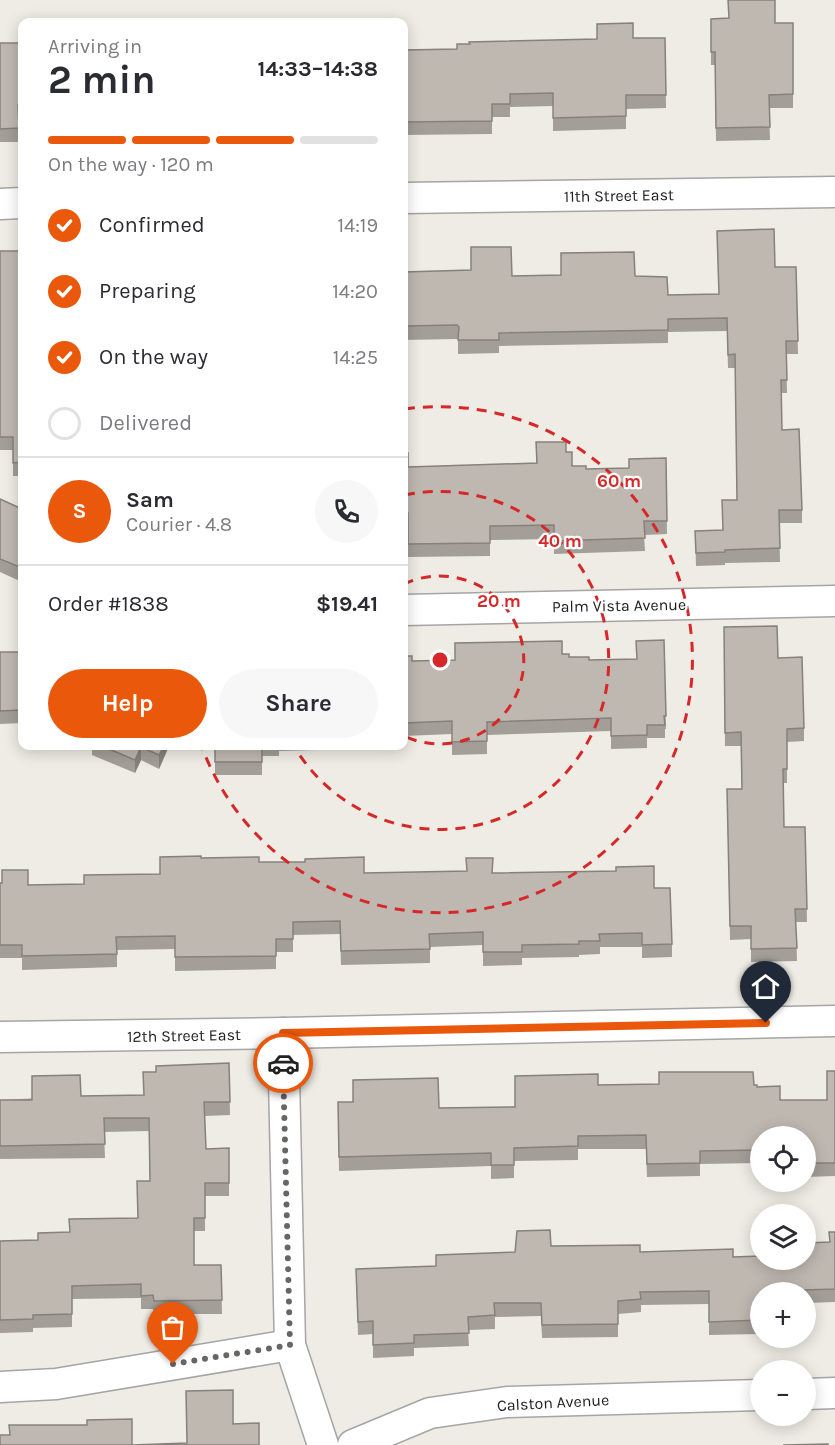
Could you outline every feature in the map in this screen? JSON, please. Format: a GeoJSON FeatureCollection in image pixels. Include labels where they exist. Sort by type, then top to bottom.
{"type":"FeatureCollection","features":[{"type":"Feature","properties":{"kind":"street","name":"11th Street East"},"geometry":{"type":"LineString","coordinates":[[408,198],[835,192]]}},
{"type":"Feature","properties":{"kind":"street"},"geometry":{"type":"LineString","coordinates":[[0,204],[18,203]]}},
{"type":"Feature","properties":{"kind":"street","name":"Palm Vista Avenue"},"geometry":{"type":"LineString","coordinates":[[408,610],[835,601]]}},
{"type":"Feature","properties":{"kind":"street","name":"12th Street East"},"geometry":{"type":"LineString","coordinates":[[0,1037],[835,1021]]}},
{"type":"Feature","properties":{"kind":"street"},"geometry":{"type":"LineString","coordinates":[[283,1033],[290,1345],[323,1445]]}},
{"type":"Feature","properties":{"kind":"street"},"geometry":{"type":"LineString","coordinates":[[0,1387],[56,1384],[290,1345]]}},
{"type":"Feature","properties":{"kind":"street"},"geometry":{"type":"LineString","coordinates":[[816,1394],[835,1393]]}},
{"type":"Feature","properties":{"kind":"street","name":"Calston Avenue"},"geometry":{"type":"LineString","coordinates":[[353,1445],[430,1413],[507,1402],[750,1395]]}},
{"type":"Feature","properties":{"kind":"building"},"geometry":{"type":"Polygon","coordinates":[[[728,0],[775,0],[775,23],[793,23],[793,94],[769,95],[770,127],[716,128],[715,52],[711,52],[711,19],[729,18],[728,0]]]}},
{"type":"Feature","properties":{"kind":"building"},"geometry":{"type":"Polygon","coordinates":[[[633,23],[633,38],[665,38],[666,95],[626,95],[626,116],[553,118],[553,93],[510,94],[510,104],[492,104],[492,121],[408,122],[408,50],[457,49],[457,44],[470,44],[469,42],[597,39],[597,24],[633,23]]]}},
{"type":"Feature","properties":{"kind":"building"},"geometry":{"type":"Polygon","coordinates":[[[0,43],[18,43],[18,128],[0,129],[0,43]]]}},
{"type":"Feature","properties":{"kind":"building"},"geometry":{"type":"Polygon","coordinates":[[[774,229],[775,267],[796,267],[798,341],[786,341],[787,380],[781,380],[782,430],[799,429],[802,510],[779,510],[780,548],[696,553],[695,531],[723,530],[722,500],[737,500],[735,354],[728,355],[727,318],[668,319],[668,330],[499,333],[499,340],[458,340],[459,327],[457,325],[408,326],[408,272],[471,270],[471,247],[511,247],[512,276],[561,275],[561,253],[634,252],[635,276],[667,277],[668,295],[719,294],[717,231],[774,229]]]}},
{"type":"Feature","properties":{"kind":"building"},"geometry":{"type":"Polygon","coordinates":[[[0,251],[18,251],[18,462],[13,463],[13,437],[0,437],[0,251]]]}},
{"type":"Feature","properties":{"kind":"building"},"geometry":{"type":"Polygon","coordinates":[[[536,442],[566,442],[566,452],[572,452],[572,466],[586,466],[586,469],[629,468],[629,459],[666,458],[667,521],[644,521],[645,538],[554,541],[554,525],[490,526],[490,543],[408,544],[408,467],[537,463],[536,442]]]}},
{"type":"Feature","properties":{"kind":"building"},"geometry":{"type":"Polygon","coordinates":[[[0,499],[18,507],[18,566],[0,559],[0,499]]]}},
{"type":"Feature","properties":{"kind":"building"},"geometry":{"type":"Polygon","coordinates":[[[777,626],[778,658],[802,657],[804,728],[787,729],[787,769],[783,769],[784,827],[805,827],[807,909],[795,909],[797,948],[751,949],[751,926],[730,926],[727,789],[742,789],[741,732],[725,733],[724,627],[777,626]]]}},
{"type":"Feature","properties":{"kind":"building"},"geometry":{"type":"Polygon","coordinates":[[[664,640],[665,725],[647,725],[647,735],[611,736],[611,718],[487,722],[487,741],[452,742],[452,721],[408,723],[408,656],[412,656],[412,661],[455,660],[455,643],[562,641],[562,654],[569,654],[569,657],[589,657],[589,660],[637,659],[636,641],[664,640]]]}},
{"type":"Feature","properties":{"kind":"building"},"geometry":{"type":"Polygon","coordinates":[[[0,652],[18,652],[18,710],[0,711],[0,652]]]}},
{"type":"Feature","properties":{"kind":"building"},"geometry":{"type":"Polygon","coordinates":[[[111,750],[140,750],[135,760],[111,750]]]}},
{"type":"Feature","properties":{"kind":"building"},"geometry":{"type":"Polygon","coordinates":[[[148,750],[162,750],[159,755],[148,750]]]}},
{"type":"Feature","properties":{"kind":"building"},"geometry":{"type":"Polygon","coordinates":[[[215,750],[262,750],[262,762],[215,762],[215,750]]]}},
{"type":"Feature","properties":{"kind":"building"},"geometry":{"type":"Polygon","coordinates":[[[201,856],[201,858],[259,857],[259,862],[305,862],[305,859],[364,857],[364,873],[467,871],[466,858],[493,858],[492,873],[616,871],[616,867],[654,866],[654,888],[670,888],[672,944],[642,945],[642,933],[599,934],[600,941],[579,941],[579,944],[522,945],[522,952],[483,952],[483,932],[429,934],[430,949],[341,951],[340,921],[293,922],[293,939],[276,939],[276,956],[175,957],[175,936],[116,937],[117,954],[22,956],[22,945],[0,945],[2,870],[28,870],[28,885],[84,884],[84,875],[160,874],[160,857],[201,856]]]}},
{"type":"Feature","properties":{"kind":"building"},"geometry":{"type":"Polygon","coordinates":[[[229,1063],[230,1102],[204,1102],[206,1149],[229,1148],[229,1183],[205,1183],[205,1218],[194,1218],[194,1265],[221,1265],[222,1300],[154,1301],[153,1295],[141,1296],[141,1284],[72,1286],[72,1314],[33,1315],[33,1319],[0,1320],[0,1241],[38,1240],[38,1233],[70,1232],[69,1219],[138,1218],[137,1181],[150,1181],[149,1118],[104,1118],[105,1144],[0,1146],[0,1100],[32,1100],[32,1076],[80,1075],[81,1096],[144,1095],[143,1072],[156,1072],[156,1066],[229,1063]]]}},
{"type":"Feature","properties":{"kind":"building"},"geometry":{"type":"Polygon","coordinates":[[[827,1071],[835,1071],[835,1163],[816,1163],[816,1126],[750,1126],[750,1150],[700,1151],[700,1163],[647,1164],[646,1135],[578,1136],[578,1146],[514,1148],[514,1165],[491,1165],[491,1153],[339,1157],[338,1102],[353,1102],[353,1080],[438,1078],[439,1108],[515,1107],[515,1076],[598,1074],[598,1085],[659,1084],[659,1072],[753,1072],[754,1085],[757,1087],[780,1086],[780,1100],[827,1100],[827,1071]]]}},
{"type":"Feature","properties":{"kind":"building"},"geometry":{"type":"Polygon","coordinates":[[[550,1230],[551,1246],[640,1245],[640,1252],[733,1249],[733,1257],[750,1256],[750,1270],[816,1270],[816,1243],[830,1242],[829,1232],[835,1232],[835,1289],[816,1290],[816,1282],[750,1282],[750,1320],[709,1322],[709,1291],[640,1292],[641,1299],[618,1301],[618,1324],[542,1325],[541,1303],[494,1303],[495,1315],[468,1317],[469,1333],[414,1335],[414,1343],[373,1345],[373,1321],[358,1322],[356,1269],[436,1266],[436,1255],[515,1252],[517,1231],[550,1230]]]}},
{"type":"Feature","properties":{"kind":"building"},"geometry":{"type":"Polygon","coordinates":[[[233,1390],[233,1424],[259,1423],[259,1445],[132,1445],[187,1443],[186,1391],[233,1390]]]}},
{"type":"Feature","properties":{"kind":"building"},"geometry":{"type":"Polygon","coordinates":[[[132,1419],[132,1445],[0,1445],[0,1435],[10,1435],[9,1425],[87,1425],[87,1420],[132,1419]]]}},
{"type":"Feature","properties":{"kind":"way so far"},"geometry":{"type":"LineString","coordinates":[[173,1364],[290,1345],[283,1063]]}},
{"type":"Feature","properties":{"kind":"route"},"geometry":{"type":"LineString","coordinates":[[283,1063],[283,1033],[766,1023]]}}]}
